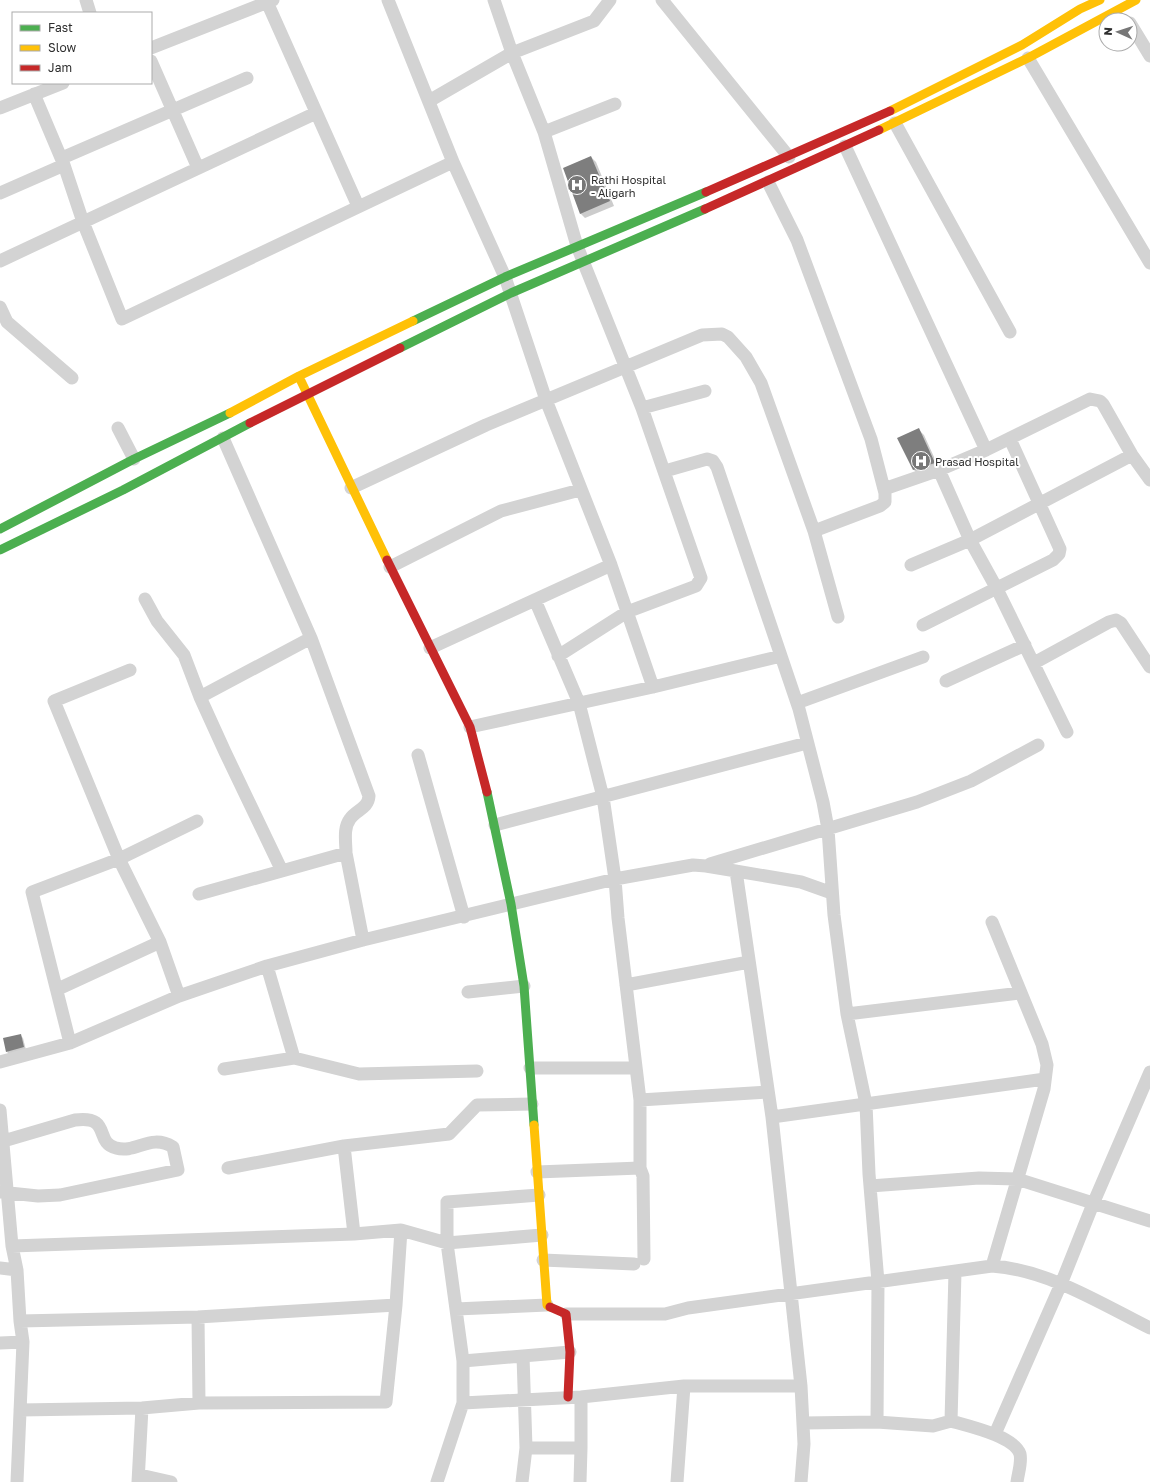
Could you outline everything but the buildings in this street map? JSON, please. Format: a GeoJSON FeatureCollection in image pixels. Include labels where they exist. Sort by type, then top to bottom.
{"type":"FeatureCollection","features":[{"type":"Feature","properties":{"kind":"street"},"geometry":{"type":"LineString","coordinates":[[86,0],[90,12]]}},
{"type":"Feature","properties":{"kind":"street"},"geometry":{"type":"LineString","coordinates":[[388,0],[453,162],[505,277],[546,400],[580,490],[611,565],[653,687]]}},
{"type":"Feature","properties":{"kind":"street"},"geometry":{"type":"LineString","coordinates":[[494,0],[512,53],[544,132],[577,246],[642,408],[702,578],[696,586],[628,612],[558,656]]}},
{"type":"Feature","properties":{"kind":"street"},"geometry":{"type":"LineString","coordinates":[[429,101],[512,53],[594,21],[610,0]]}},
{"type":"Feature","properties":{"kind":"street"},"geometry":{"type":"LineString","coordinates":[[662,0],[788,157]]}},
{"type":"Feature","properties":{"kind":"street"},"geometry":{"type":"LineString","coordinates":[[0,529],[134,458],[215,421],[299,376],[505,277],[788,157],[882,115],[1022,45],[1076,5],[1100,0]]}},
{"type":"Feature","properties":{"kind":"street"},"geometry":{"type":"LineString","coordinates":[[0,550],[123,490],[307,393],[511,293],[768,182],[895,124],[1028,58],[1136,0]]}},
{"type":"Feature","properties":{"kind":"street"},"geometry":{"type":"LineString","coordinates":[[152,48],[270,1],[316,113],[358,206]]}},
{"type":"Feature","properties":{"kind":"street"},"geometry":{"type":"LineString","coordinates":[[1121,8],[1123,12]]}},
{"type":"Feature","properties":{"kind":"street"},"geometry":{"type":"LineString","coordinates":[[1138,36],[1150,56]]}},
{"type":"Feature","properties":{"kind":"street"},"geometry":{"type":"LineString","coordinates":[[1028,58],[1150,262]]}},
{"type":"Feature","properties":{"kind":"street"},"geometry":{"type":"LineString","coordinates":[[152,63],[198,168]]}},
{"type":"Feature","properties":{"kind":"street"},"geometry":{"type":"LineString","coordinates":[[0,193],[172,110],[246,78]]}},
{"type":"Feature","properties":{"kind":"street"},"geometry":{"type":"LineString","coordinates":[[0,108],[60,84]]}},
{"type":"Feature","properties":{"kind":"street"},"geometry":{"type":"LineString","coordinates":[[34,94],[63,162],[83,222],[122,319],[453,162]]}},
{"type":"Feature","properties":{"kind":"street"},"geometry":{"type":"LineString","coordinates":[[544,132],[615,104]]}},
{"type":"Feature","properties":{"kind":"street"},"geometry":{"type":"LineString","coordinates":[[0,261],[316,113]]}},
{"type":"Feature","properties":{"kind":"street"},"geometry":{"type":"LineString","coordinates":[[895,124],[1010,332]]}},
{"type":"Feature","properties":{"kind":"street"},"geometry":{"type":"LineString","coordinates":[[845,146],[986,450]]}},
{"type":"Feature","properties":{"kind":"street"},"geometry":{"type":"LineString","coordinates":[[768,182],[800,248],[871,439],[884,489],[885,502],[880,506],[814,531]]}},
{"type":"Feature","properties":{"kind":"street"},"geometry":{"type":"LineString","coordinates":[[0,307],[3,325],[72,378]]}},
{"type":"Feature","properties":{"kind":"street"},"geometry":{"type":"LineString","coordinates":[[351,488],[486,425],[626,366],[702,335],[722,334],[734,342],[746,357],[761,383],[814,531],[838,617]]}},
{"type":"Feature","properties":{"kind":"street"},"geometry":{"type":"LineString","coordinates":[[299,376],[351,488],[470,728],[494,825],[511,904],[524,986],[546,1305]]}},
{"type":"Feature","properties":{"kind":"street"},"geometry":{"type":"LineString","coordinates":[[642,408],[705,391]]}},
{"type":"Feature","properties":{"kind":"street"},"geometry":{"type":"LineString","coordinates":[[884,489],[939,470],[986,450],[1086,400],[1094,399],[1103,404],[1132,455],[1150,480]]}},
{"type":"Feature","properties":{"kind":"street"},"geometry":{"type":"LineString","coordinates":[[118,428],[134,458]]}},
{"type":"Feature","properties":{"kind":"street"},"geometry":{"type":"LineString","coordinates":[[223,438],[311,638],[369,796],[369,801],[365,807],[350,818],[346,827],[346,853],[363,940]]}},
{"type":"Feature","properties":{"kind":"street"},"geometry":{"type":"LineString","coordinates":[[924,625],[997,589],[1052,560],[1059,554],[1060,549],[1010,439]]}},
{"type":"Feature","properties":{"kind":"street"},"geometry":{"type":"LineString","coordinates":[[912,565],[970,540],[1132,455]]}},
{"type":"Feature","properties":{"kind":"street"},"geometry":{"type":"LineString","coordinates":[[665,471],[705,459],[710,459],[715,463],[797,703],[828,829],[832,893],[847,1014],[866,1104],[870,1186],[878,1282],[877,1422]]}},
{"type":"Feature","properties":{"kind":"street"},"geometry":{"type":"LineString","coordinates":[[939,470],[970,540],[997,589],[1067,732]]}},
{"type":"Feature","properties":{"kind":"street"},"geometry":{"type":"LineString","coordinates":[[390,567],[501,511],[580,490]]}},
{"type":"Feature","properties":{"kind":"street"},"geometry":{"type":"LineString","coordinates":[[430,648],[611,565]]}},
{"type":"Feature","properties":{"kind":"street"},"geometry":{"type":"LineString","coordinates":[[145,599],[157,621],[184,654],[200,697],[282,871]]}},
{"type":"Feature","properties":{"kind":"street"},"geometry":{"type":"LineString","coordinates":[[535,600],[579,703],[603,797],[615,880],[618,918],[640,1100],[640,1168],[644,1176],[639,1262],[543,1260]]}},
{"type":"Feature","properties":{"kind":"street"},"geometry":{"type":"LineString","coordinates":[[1034,663],[1109,622],[1116,620],[1121,623],[1149,663]]}},
{"type":"Feature","properties":{"kind":"street"},"geometry":{"type":"LineString","coordinates":[[200,697],[311,638]]}},
{"type":"Feature","properties":{"kind":"street"},"geometry":{"type":"LineString","coordinates":[[946,682],[1025,646]]}},
{"type":"Feature","properties":{"kind":"street"},"geometry":{"type":"LineString","coordinates":[[470,728],[653,687],[781,656]]}},
{"type":"Feature","properties":{"kind":"street"},"geometry":{"type":"LineString","coordinates":[[797,703],[923,657]]}},
{"type":"Feature","properties":{"kind":"street"},"geometry":{"type":"LineString","coordinates":[[130,670],[54,700],[119,859],[160,942],[179,996]]}},
{"type":"Feature","properties":{"kind":"street"},"geometry":{"type":"LineString","coordinates":[[494,825],[807,743]]}},
{"type":"Feature","properties":{"kind":"street"},"geometry":{"type":"LineString","coordinates":[[706,866],[917,802],[971,781],[1038,745]]}},
{"type":"Feature","properties":{"kind":"street"},"geometry":{"type":"LineString","coordinates":[[418,755],[464,917]]}},
{"type":"Feature","properties":{"kind":"street"},"geometry":{"type":"LineString","coordinates":[[70,1043],[58,989],[32,892],[119,859],[197,821]]}},
{"type":"Feature","properties":{"kind":"street"},"geometry":{"type":"LineString","coordinates":[[199,894],[346,853]]}},
{"type":"Feature","properties":{"kind":"street"},"geometry":{"type":"LineString","coordinates":[[0,1062],[70,1043],[179,996],[267,966],[363,940],[615,880],[686,866],[706,866],[801,882],[832,893]]}},
{"type":"Feature","properties":{"kind":"street"},"geometry":{"type":"LineString","coordinates":[[736,870],[772,1117],[801,1386],[804,1449],[801,1482]]}},
{"type":"Feature","properties":{"kind":"street"},"geometry":{"type":"LineString","coordinates":[[992,922],[1045,1054],[1047,1065],[1045,1079],[992,1266]]}},
{"type":"Feature","properties":{"kind":"street"},"geometry":{"type":"LineString","coordinates":[[58,989],[160,942]]}},
{"type":"Feature","properties":{"kind":"street"},"geometry":{"type":"LineString","coordinates":[[626,985],[749,962]]}},
{"type":"Feature","properties":{"kind":"street"},"geometry":{"type":"LineString","coordinates":[[267,966],[294,1058]]}},
{"type":"Feature","properties":{"kind":"street"},"geometry":{"type":"LineString","coordinates":[[468,992],[524,986]]}},
{"type":"Feature","properties":{"kind":"street"},"geometry":{"type":"LineString","coordinates":[[847,1014],[1020,993]]}},
{"type":"Feature","properties":{"kind":"street"},"geometry":{"type":"LineString","coordinates":[[224,1069],[294,1058],[359,1074],[477,1071]]}},
{"type":"Feature","properties":{"kind":"street"},"geometry":{"type":"LineString","coordinates":[[530,1068],[636,1068]]}},
{"type":"Feature","properties":{"kind":"street"},"geometry":{"type":"LineString","coordinates":[[995,1434],[1061,1284],[1093,1204],[1150,1072]]}},
{"type":"Feature","properties":{"kind":"street"},"geometry":{"type":"LineString","coordinates":[[772,1117],[1045,1079]]}},
{"type":"Feature","properties":{"kind":"street"},"geometry":{"type":"LineString","coordinates":[[640,1100],[768,1092]]}},
{"type":"Feature","properties":{"kind":"street"},"geometry":{"type":"LineString","coordinates":[[228,1168],[344,1146],[449,1134],[477,1105],[532,1104]]}},
{"type":"Feature","properties":{"kind":"street"},"geometry":{"type":"LineString","coordinates":[[0,1110],[4,1192],[17,1270],[20,1321],[23,1342],[17,1482]]}},
{"type":"Feature","properties":{"kind":"street"},"geometry":{"type":"LineString","coordinates":[[2,1142],[75,1120],[87,1118],[94,1120],[100,1128],[107,1144],[116,1148],[125,1149],[152,1142],[165,1142],[173,1147],[178,1170],[60,1195],[38,1196],[4,1192]]}},
{"type":"Feature","properties":{"kind":"street"},"geometry":{"type":"LineString","coordinates":[[344,1146],[354,1234]]}},
{"type":"Feature","properties":{"kind":"street"},"geometry":{"type":"LineString","coordinates":[[537,1172],[640,1168]]}},
{"type":"Feature","properties":{"kind":"street"},"geometry":{"type":"LineString","coordinates":[[870,1186],[979,1178],[1017,1179],[1150,1221]]}},
{"type":"Feature","properties":{"kind":"street"},"geometry":{"type":"LineString","coordinates":[[437,1482],[463,1402],[463,1361],[447,1242],[447,1202],[539,1195]]}},
{"type":"Feature","properties":{"kind":"street"},"geometry":{"type":"LineString","coordinates":[[12,1246],[354,1234],[401,1230],[447,1242],[542,1235]]}},
{"type":"Feature","properties":{"kind":"street"},"geometry":{"type":"LineString","coordinates":[[20,1410],[142,1408],[199,1403],[386,1402],[396,1305],[401,1230]]}},
{"type":"Feature","properties":{"kind":"street"},"geometry":{"type":"LineString","coordinates":[[456,1309],[546,1305],[566,1314],[665,1314],[688,1308],[790,1293],[992,1266],[1022,1270],[1061,1284],[1150,1328]]}},
{"type":"Feature","properties":{"kind":"street"},"geometry":{"type":"LineString","coordinates":[[0,1268],[17,1270]]}},
{"type":"Feature","properties":{"kind":"street"},"geometry":{"type":"LineString","coordinates":[[951,1421],[955,1272]]}},
{"type":"Feature","properties":{"kind":"street"},"geometry":{"type":"LineString","coordinates":[[20,1321],[198,1317],[396,1305]]}},
{"type":"Feature","properties":{"kind":"street"},"geometry":{"type":"LineString","coordinates":[[566,1314],[581,1448],[580,1482]]}},
{"type":"Feature","properties":{"kind":"street"},"geometry":{"type":"LineString","coordinates":[[198,1317],[199,1403]]}},
{"type":"Feature","properties":{"kind":"street"},"geometry":{"type":"LineString","coordinates":[[0,1343],[23,1342]]}},
{"type":"Feature","properties":{"kind":"street"},"geometry":{"type":"LineString","coordinates":[[463,1361],[570,1352]]}},
{"type":"Feature","properties":{"kind":"street"},"geometry":{"type":"LineString","coordinates":[[522,1482],[526,1448],[526,1399],[523,1356]]}},
{"type":"Feature","properties":{"kind":"street"},"geometry":{"type":"LineString","coordinates":[[463,1402],[575,1397],[684,1386],[801,1386]]}},
{"type":"Feature","properties":{"kind":"street"},"geometry":{"type":"LineString","coordinates":[[677,1482],[684,1386]]}},
{"type":"Feature","properties":{"kind":"street"},"geometry":{"type":"LineString","coordinates":[[142,1408],[139,1479],[171,1482]]}},
{"type":"Feature","properties":{"kind":"street"},"geometry":{"type":"LineString","coordinates":[[803,1423],[877,1422],[933,1426],[951,1421],[995,1434],[1014,1447],[1019,1452],[1020,1459],[1017,1482]]}},
{"type":"Feature","properties":{"kind":"street"},"geometry":{"type":"LineString","coordinates":[[526,1448],[581,1448]]}},
{"type":"Feature","properties":{"kind":"traffic: fast"},"geometry":{"type":"LineString","coordinates":[[413,321],[505,277],[706,192]]}},
{"type":"Feature","properties":{"kind":"traffic: fast"},"geometry":{"type":"LineString","coordinates":[[400,348],[511,293],[705,209]]}},
{"type":"Feature","properties":{"kind":"traffic: fast"},"geometry":{"type":"LineString","coordinates":[[0,529],[134,459],[230,413]]}},
{"type":"Feature","properties":{"kind":"traffic: fast"},"geometry":{"type":"LineString","coordinates":[[0,550],[123,490],[250,423]]}},
{"type":"Feature","properties":{"kind":"traffic: fast"},"geometry":{"type":"LineString","coordinates":[[487,792],[511,904],[524,986],[534,1125]]}},
{"type":"Feature","properties":{"kind":"traffic: slow"},"geometry":{"type":"LineString","coordinates":[[890,111],[1022,45],[1080,9],[1100,0]]}},
{"type":"Feature","properties":{"kind":"traffic: slow"},"geometry":{"type":"LineString","coordinates":[[879,130],[1028,58],[1136,0]]}},
{"type":"Feature","properties":{"kind":"traffic: slow"},"geometry":{"type":"LineString","coordinates":[[230,413],[299,376],[413,321]]}},
{"type":"Feature","properties":{"kind":"traffic: slow"},"geometry":{"type":"LineString","coordinates":[[301,381],[387,560]]}},
{"type":"Feature","properties":{"kind":"traffic: slow"},"geometry":{"type":"LineString","coordinates":[[534,1125],[547,1305],[550,1307]]}},
{"type":"Feature","properties":{"kind":"traffic: jam"},"geometry":{"type":"LineString","coordinates":[[706,192],[890,111]]}},
{"type":"Feature","properties":{"kind":"traffic: jam"},"geometry":{"type":"LineString","coordinates":[[705,209],[879,130]]}},
{"type":"Feature","properties":{"kind":"traffic: jam"},"geometry":{"type":"LineString","coordinates":[[250,423],[400,348]]}},
{"type":"Feature","properties":{"kind":"traffic: jam"},"geometry":{"type":"LineString","coordinates":[[387,560],[470,727],[487,792]]}},
{"type":"Feature","properties":{"kind":"traffic: jam"},"geometry":{"type":"LineString","coordinates":[[550,1307],[566,1314],[570,1352],[568,1397]]}},
{"type":"Feature","properties":{"kind":"place","name":"Rathi Hospital - Aligarh"},"geometry":{"type":"Point","coordinates":[577,185]}},
{"type":"Feature","properties":{"kind":"place","name":"Prasad Hospital"},"geometry":{"type":"Point","coordinates":[921,461]}}]}
